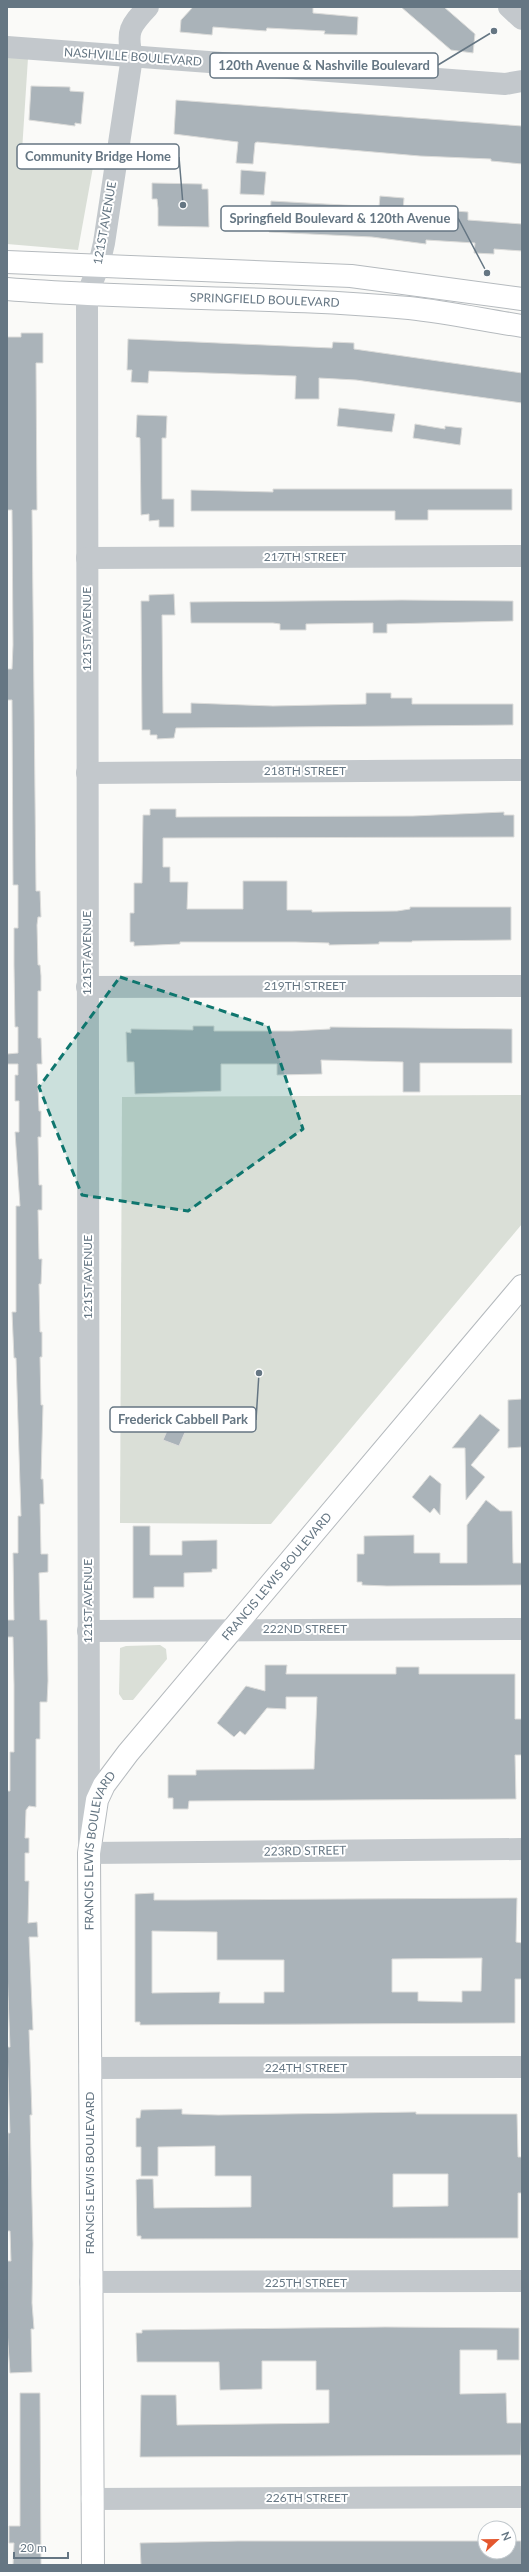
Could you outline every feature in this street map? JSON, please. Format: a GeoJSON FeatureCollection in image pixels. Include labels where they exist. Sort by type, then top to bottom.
{"type":"FeatureCollection","features":[{"type":"Feature","properties":{"kind":"main road"},"geometry":{"type":"LineString","coordinates":[[7,262],[351,276],[522,299]]}},
{"type":"Feature","properties":{"kind":"main road","name":"SPRINGFIELD BOULEVARD"},"geometry":{"type":"LineString","coordinates":[[7,289],[87,295],[301,301],[402,308],[522,326]]}},
{"type":"Feature","properties":{"kind":"main road","name":"FRANCIS LEWIS BOULEVARD"},"geometry":{"type":"LineString","coordinates":[[93,2565],[90,2282],[89,1853],[97,1800],[104,1785],[128,1753],[231,1629],[522,1286]]}},
{"type":"Feature","properties":{"kind":"street"},"geometry":{"type":"LineString","coordinates":[[132,57],[127,38],[133,22],[148,7]]}},
{"type":"Feature","properties":{"kind":"street"},"geometry":{"type":"LineString","coordinates":[[509,7],[522,19]]}},
{"type":"Feature","properties":{"kind":"street","name":"NASHVILLE BOULEVARD"},"geometry":{"type":"LineString","coordinates":[[7,47],[505,84],[522,82]]}},
{"type":"Feature","properties":{"kind":"street","name":"121ST AVENUE"},"geometry":{"type":"LineString","coordinates":[[89,1853],[87,295],[99,265],[132,57]]}},
{"type":"Feature","properties":{"kind":"street","name":"217TH STREET"},"geometry":{"type":"LineString","coordinates":[[87,558],[522,556]]}},
{"type":"Feature","properties":{"kind":"street","name":"218TH STREET"},"geometry":{"type":"LineString","coordinates":[[87,773],[522,770]]}},
{"type":"Feature","properties":{"kind":"street","name":"219TH STREET"},"geometry":{"type":"LineString","coordinates":[[88,987],[522,986]]}},
{"type":"Feature","properties":{"kind":"street","name":"222ND STREET"},"geometry":{"type":"LineString","coordinates":[[88,1631],[231,1629],[522,1629]]}},
{"type":"Feature","properties":{"kind":"street","name":"223RD STREET"},"geometry":{"type":"LineString","coordinates":[[89,1853],[522,1849]]}},
{"type":"Feature","properties":{"kind":"street","name":"224TH STREET"},"geometry":{"type":"LineString","coordinates":[[89,2068],[522,2067]]}},
{"type":"Feature","properties":{"kind":"street","name":"225TH STREET"},"geometry":{"type":"LineString","coordinates":[[90,2282],[522,2281]]}},
{"type":"Feature","properties":{"kind":"street","name":"226TH STREET"},"geometry":{"type":"LineString","coordinates":[[92,2499],[522,2497]]}},
{"type":"Feature","properties":{"kind":"highlighted area"},"geometry":{"type":"Polygon","coordinates":[[[120,977],[268,1026],[303,1129],[188,1211],[82,1195],[39,1087],[120,977]]]}},
{"type":"Feature","properties":{"kind":"shaded area"},"geometry":{"type":"Polygon","coordinates":[[[7,55],[28,58],[22,151],[95,156],[78,250],[7,244],[7,55]]]}},
{"type":"Feature","properties":{"kind":"shaded area"},"geometry":{"type":"Polygon","coordinates":[[[522,1095],[522,1224],[271,1524],[120,1523],[122,1097],[522,1095]]]}},
{"type":"Feature","properties":{"kind":"shaded area"},"geometry":{"type":"Polygon","coordinates":[[[160,1645],[166,1649],[167,1659],[133,1700],[123,1700],[119,1694],[120,1648],[126,1646],[160,1645]]]}},
{"type":"Feature","properties":{"kind":"building"},"geometry":{"type":"Polygon","coordinates":[[[193,7],[313,7],[313,13],[358,17],[357,35],[324,34],[325,31],[267,28],[266,31],[213,27],[212,35],[180,32],[181,20],[193,7]]]}},
{"type":"Feature","properties":{"kind":"building"},"geometry":{"type":"Polygon","coordinates":[[[401,7],[444,7],[475,34],[473,53],[451,50],[401,7]]]}},
{"type":"Feature","properties":{"kind":"building"},"geometry":{"type":"Polygon","coordinates":[[[31,86],[70,87],[70,91],[84,92],[81,124],[75,123],[75,126],[29,120],[31,86]]]}},
{"type":"Feature","properties":{"kind":"building"},"geometry":{"type":"Polygon","coordinates":[[[176,100],[522,126],[522,164],[491,161],[491,159],[420,156],[257,142],[255,143],[253,164],[236,163],[238,142],[174,134],[176,100]]]}},
{"type":"Feature","properties":{"kind":"building"},"geometry":{"type":"Polygon","coordinates":[[[241,170],[266,172],[264,195],[240,194],[241,170]]]}},
{"type":"Feature","properties":{"kind":"building"},"geometry":{"type":"Polygon","coordinates":[[[152,183],[202,184],[202,189],[208,189],[209,227],[158,226],[157,199],[152,199],[152,183]]]}},
{"type":"Feature","properties":{"kind":"building"},"geometry":{"type":"Polygon","coordinates":[[[380,196],[404,198],[403,211],[441,214],[442,210],[468,212],[468,220],[522,224],[522,251],[494,249],[494,254],[474,253],[475,243],[426,240],[426,244],[372,237],[269,232],[271,201],[379,207],[380,196]]]}},
{"type":"Feature","properties":{"kind":"building"},"geometry":{"type":"Polygon","coordinates":[[[21,333],[43,333],[43,363],[36,363],[37,510],[32,510],[36,891],[40,891],[41,917],[38,917],[37,925],[38,965],[40,965],[41,976],[41,991],[38,991],[38,1038],[41,1038],[42,1064],[37,1064],[39,1111],[41,1111],[41,1137],[38,1137],[39,1185],[42,1185],[42,1210],[38,1210],[39,1259],[42,1259],[41,1284],[39,1284],[40,1332],[42,1332],[42,1357],[40,1357],[41,1405],[43,1405],[41,1479],[43,1479],[44,1504],[40,1504],[41,1554],[48,1554],[48,1572],[39,1573],[40,1620],[47,1620],[48,1681],[47,1702],[40,1702],[40,1739],[36,1739],[36,1807],[29,1806],[26,1810],[25,1838],[29,1838],[29,1853],[25,1853],[25,1881],[29,1881],[28,1923],[37,1922],[38,1937],[29,1937],[33,2030],[29,2030],[32,2115],[30,2115],[33,2244],[32,2303],[34,2329],[31,2329],[32,2372],[10,2373],[7,2330],[7,2261],[11,2261],[10,2231],[7,2231],[8,2133],[10,2133],[7,2047],[10,2047],[7,1969],[7,1791],[10,1791],[10,1752],[14,1752],[14,1685],[13,1637],[7,1637],[7,1620],[14,1620],[13,1553],[18,1553],[18,1516],[21,1516],[16,1358],[14,1358],[12,1312],[16,1312],[16,1206],[20,1206],[15,1132],[19,1132],[19,1101],[15,1101],[15,1075],[18,1075],[18,1064],[7,1064],[7,1054],[18,1053],[18,1027],[15,1027],[14,928],[18,928],[18,885],[13,885],[12,700],[7,700],[7,669],[12,669],[13,645],[12,510],[7,510],[7,337],[21,337],[21,333]]]}},
{"type":"Feature","properties":{"kind":"building"},"geometry":{"type":"Polygon","coordinates":[[[128,339],[332,348],[333,342],[354,343],[354,349],[522,373],[522,403],[356,380],[319,378],[319,399],[295,399],[296,376],[149,371],[148,383],[131,382],[132,370],[127,370],[128,339]]]}},
{"type":"Feature","properties":{"kind":"building"},"geometry":{"type":"Polygon","coordinates":[[[339,408],[395,414],[392,432],[337,426],[339,408]]]}},
{"type":"Feature","properties":{"kind":"building"},"geometry":{"type":"Polygon","coordinates":[[[137,415],[167,416],[166,438],[162,438],[162,499],[174,499],[174,527],[159,527],[159,520],[149,521],[149,514],[141,515],[140,438],[136,437],[137,415]]]}},
{"type":"Feature","properties":{"kind":"building"},"geometry":{"type":"Polygon","coordinates":[[[415,424],[445,429],[445,426],[462,428],[460,445],[413,438],[415,424]]]}},
{"type":"Feature","properties":{"kind":"building"},"geometry":{"type":"Polygon","coordinates":[[[273,489],[512,489],[512,510],[428,510],[428,520],[395,520],[395,511],[191,511],[191,490],[273,492],[273,489]]]}},
{"type":"Feature","properties":{"kind":"building"},"geometry":{"type":"Polygon","coordinates":[[[174,594],[175,615],[162,615],[163,713],[191,713],[191,703],[273,706],[366,704],[366,693],[391,693],[391,698],[412,698],[412,704],[513,704],[513,725],[176,728],[174,738],[157,739],[157,735],[150,735],[150,730],[142,730],[141,601],[149,601],[149,595],[174,594]]]}},
{"type":"Feature","properties":{"kind":"building"},"geometry":{"type":"Polygon","coordinates":[[[402,600],[513,601],[513,621],[387,624],[387,633],[373,633],[373,623],[306,624],[306,630],[280,630],[280,624],[273,623],[191,623],[190,602],[402,600]]]}},
{"type":"Feature","properties":{"kind":"building"},"geometry":{"type":"Polygon","coordinates":[[[150,809],[176,809],[176,817],[413,816],[504,812],[504,815],[514,815],[514,837],[163,838],[163,867],[170,867],[170,882],[188,882],[187,909],[243,909],[243,881],[287,881],[287,910],[312,910],[312,912],[397,911],[410,909],[410,907],[511,907],[511,940],[412,941],[379,942],[379,944],[329,945],[329,943],[296,942],[180,942],[180,944],[134,946],[134,942],[130,942],[130,913],[134,913],[134,883],[142,883],[143,815],[150,815],[150,809]]]}},
{"type":"Feature","properties":{"kind":"building"},"geometry":{"type":"Polygon","coordinates":[[[193,1026],[214,1026],[214,1031],[292,1031],[330,1029],[330,1027],[512,1029],[512,1063],[420,1063],[420,1092],[403,1092],[403,1062],[321,1060],[322,1074],[277,1075],[277,1064],[221,1064],[221,1091],[135,1094],[134,1062],[127,1062],[126,1032],[131,1033],[131,1029],[193,1030],[193,1026]]]}},
{"type":"Feature","properties":{"kind":"building"},"geometry":{"type":"Polygon","coordinates":[[[522,1399],[522,1447],[508,1448],[508,1400],[522,1399]]]}},
{"type":"Feature","properties":{"kind":"building"},"geometry":{"type":"Polygon","coordinates":[[[480,1414],[500,1430],[471,1465],[485,1477],[466,1500],[465,1448],[452,1448],[480,1414]]]}},
{"type":"Feature","properties":{"kind":"building"},"geometry":{"type":"Polygon","coordinates":[[[170,1424],[186,1430],[179,1446],[163,1440],[170,1424]]]}},
{"type":"Feature","properties":{"kind":"building"},"geometry":{"type":"Polygon","coordinates":[[[430,1475],[441,1484],[440,1515],[434,1508],[430,1513],[412,1497],[430,1475]]]}},
{"type":"Feature","properties":{"kind":"building"},"geometry":{"type":"Polygon","coordinates":[[[486,1500],[500,1511],[512,1511],[513,1563],[522,1563],[522,1585],[387,1586],[362,1585],[362,1582],[357,1582],[357,1554],[364,1554],[364,1536],[414,1535],[414,1553],[440,1553],[440,1563],[467,1563],[467,1525],[486,1500]]]}},
{"type":"Feature","properties":{"kind":"building"},"geometry":{"type":"Polygon","coordinates":[[[133,1526],[150,1526],[150,1555],[182,1555],[182,1541],[217,1540],[217,1569],[212,1569],[212,1572],[184,1573],[184,1587],[154,1587],[154,1598],[133,1598],[133,1526]]]}},
{"type":"Feature","properties":{"kind":"building"},"geometry":{"type":"Polygon","coordinates":[[[265,1665],[287,1665],[286,1674],[396,1674],[396,1667],[419,1667],[419,1674],[515,1674],[515,1719],[522,1719],[522,1755],[515,1755],[516,1799],[189,1801],[188,1809],[173,1809],[173,1798],[168,1798],[168,1775],[196,1775],[196,1770],[314,1769],[317,1697],[286,1697],[286,1709],[267,1708],[245,1735],[240,1731],[234,1737],[217,1723],[246,1686],[265,1691],[265,1665]]]}},
{"type":"Feature","properties":{"kind":"building"},"geometry":{"type":"Polygon","coordinates":[[[154,1893],[154,1900],[517,1898],[516,1942],[522,1943],[522,1979],[515,1979],[515,2023],[140,2025],[140,2022],[135,2022],[135,1894],[154,1893]],[[152,1931],[152,1993],[220,1992],[219,2003],[264,2003],[264,1992],[284,1992],[284,1960],[217,1960],[217,1932],[152,1931]],[[482,1958],[392,1959],[392,1992],[418,1992],[418,2001],[462,2002],[462,1991],[481,1991],[482,1958]]]}},
{"type":"Feature","properties":{"kind":"building"},"geometry":{"type":"Polygon","coordinates":[[[182,2109],[182,2114],[218,2115],[416,2112],[416,2114],[517,2114],[518,2157],[522,2157],[522,2193],[518,2193],[518,2238],[141,2239],[141,2236],[137,2236],[136,2180],[153,2179],[154,2208],[251,2207],[251,2176],[215,2176],[215,2146],[158,2147],[158,2176],[141,2176],[141,2147],[136,2147],[136,2118],[140,2118],[141,2110],[182,2109]],[[393,2174],[393,2207],[448,2206],[448,2174],[393,2174]]]}},
{"type":"Feature","properties":{"kind":"building"},"geometry":{"type":"Polygon","coordinates":[[[385,2327],[519,2328],[519,2360],[497,2360],[497,2350],[460,2350],[460,2394],[506,2393],[507,2423],[522,2423],[521,2455],[140,2457],[141,2395],[176,2395],[177,2425],[329,2423],[329,2390],[316,2390],[316,2361],[262,2361],[262,2389],[220,2390],[219,2362],[137,2362],[136,2333],[142,2333],[142,2330],[385,2327]]]}},
{"type":"Feature","properties":{"kind":"building"},"geometry":{"type":"Polygon","coordinates":[[[20,2393],[40,2393],[41,2565],[13,2565],[14,2543],[9,2543],[9,2526],[20,2526],[20,2393]]]}},
{"type":"Feature","properties":{"kind":"building"},"geometry":{"type":"Polygon","coordinates":[[[238,2541],[477,2541],[477,2560],[517,2560],[517,2541],[521,2541],[522,2565],[141,2565],[140,2543],[238,2541]]]}},
{"type":"Feature","properties":{"kind":"place","name":"120th Avenue & Nashville Boulevard"},"geometry":{"type":"Point","coordinates":[494,31]}},
{"type":"Feature","properties":{"kind":"place","name":"Community Bridge Home"},"geometry":{"type":"Point","coordinates":[183,205]}},
{"type":"Feature","properties":{"kind":"place","name":"Springfield Boulevard & 120th Avenue"},"geometry":{"type":"Point","coordinates":[487,273]}},
{"type":"Feature","properties":{"kind":"place","name":"Frederick Cabbell Park"},"geometry":{"type":"Point","coordinates":[259,1373]}}]}
